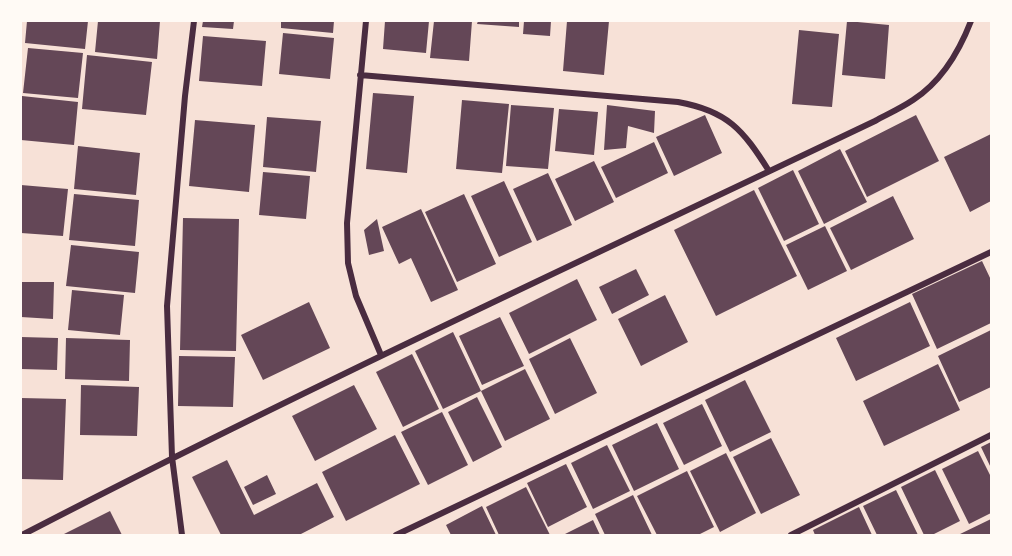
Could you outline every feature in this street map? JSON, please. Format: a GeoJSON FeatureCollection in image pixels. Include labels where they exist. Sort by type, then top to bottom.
{"type":"FeatureCollection","features":[{"type":"Feature","properties":{"kind":"street"},"geometry":{"type":"LineString","coordinates":[[182,535],[172,457],[167,306],[185,96],[194,21]]}},
{"type":"Feature","properties":{"kind":"street"},"geometry":{"type":"LineString","coordinates":[[366,21],[347,223],[348,263],[356,296],[381,355]]}},
{"type":"Feature","properties":{"kind":"street"},"geometry":{"type":"LineString","coordinates":[[22,535],[172,457],[381,355],[875,121],[914,99],[943,72],[962,45],[970,21]]}},
{"type":"Feature","properties":{"kind":"street"},"geometry":{"type":"LineString","coordinates":[[360,75],[678,102],[699,106],[720,115],[736,126],[750,141],[769,171]]}},
{"type":"Feature","properties":{"kind":"street"},"geometry":{"type":"LineString","coordinates":[[396,535],[991,252]]}},
{"type":"Feature","properties":{"kind":"street"},"geometry":{"type":"LineString","coordinates":[[791,535],[991,435]]}},
{"type":"Feature","properties":{"kind":"building"},"geometry":{"type":"Polygon","coordinates":[[[27,21],[88,21],[85,49],[25,43],[27,21]]]}},
{"type":"Feature","properties":{"kind":"building"},"geometry":{"type":"Polygon","coordinates":[[[98,21],[160,21],[157,59],[95,52],[98,21]]]}},
{"type":"Feature","properties":{"kind":"building"},"geometry":{"type":"Polygon","coordinates":[[[203,21],[234,21],[233,29],[202,27],[203,21]]]}},
{"type":"Feature","properties":{"kind":"building"},"geometry":{"type":"Polygon","coordinates":[[[281,21],[334,21],[333,33],[281,28],[281,21]]]}},
{"type":"Feature","properties":{"kind":"building"},"geometry":{"type":"Polygon","coordinates":[[[385,21],[429,21],[426,53],[383,49],[385,21]]]}},
{"type":"Feature","properties":{"kind":"building"},"geometry":{"type":"Polygon","coordinates":[[[434,21],[472,21],[469,61],[430,58],[434,21]]]}},
{"type":"Feature","properties":{"kind":"building"},"geometry":{"type":"Polygon","coordinates":[[[478,21],[519,21],[519,27],[477,24],[478,21]]]}},
{"type":"Feature","properties":{"kind":"building"},"geometry":{"type":"Polygon","coordinates":[[[524,21],[551,21],[550,36],[523,34],[524,21]]]}},
{"type":"Feature","properties":{"kind":"building"},"geometry":{"type":"Polygon","coordinates":[[[567,21],[609,21],[604,75],[563,71],[567,21]]]}},
{"type":"Feature","properties":{"kind":"building"},"geometry":{"type":"Polygon","coordinates":[[[847,21],[889,25],[885,79],[842,75],[847,21]]]}},
{"type":"Feature","properties":{"kind":"building"},"geometry":{"type":"Polygon","coordinates":[[[799,30],[839,34],[832,107],[792,104],[799,30]]]}},
{"type":"Feature","properties":{"kind":"building"},"geometry":{"type":"Polygon","coordinates":[[[283,33],[334,38],[330,79],[279,74],[283,33]]]}},
{"type":"Feature","properties":{"kind":"building"},"geometry":{"type":"Polygon","coordinates":[[[203,36],[266,41],[262,86],[199,81],[203,36]]]}},
{"type":"Feature","properties":{"kind":"building"},"geometry":{"type":"Polygon","coordinates":[[[28,48],[83,53],[78,98],[23,93],[28,48]]]}},
{"type":"Feature","properties":{"kind":"building"},"geometry":{"type":"Polygon","coordinates":[[[87,55],[152,62],[146,115],[82,109],[87,55]]]}},
{"type":"Feature","properties":{"kind":"building"},"geometry":{"type":"Polygon","coordinates":[[[373,93],[414,96],[407,173],[366,169],[373,93]]]}},
{"type":"Feature","properties":{"kind":"building"},"geometry":{"type":"Polygon","coordinates":[[[22,96],[78,102],[74,145],[21,140],[22,96]]]}},
{"type":"Feature","properties":{"kind":"building"},"geometry":{"type":"Polygon","coordinates":[[[462,100],[509,104],[502,173],[456,169],[462,100]]]}},
{"type":"Feature","properties":{"kind":"building"},"geometry":{"type":"Polygon","coordinates":[[[511,105],[554,108],[548,169],[506,166],[511,105]]]}},
{"type":"Feature","properties":{"kind":"building"},"geometry":{"type":"Polygon","coordinates":[[[607,105],[655,111],[654,133],[628,126],[626,148],[604,150],[607,105]]]}},
{"type":"Feature","properties":{"kind":"building"},"geometry":{"type":"Polygon","coordinates":[[[559,109],[598,112],[594,155],[555,151],[559,109]]]}},
{"type":"Feature","properties":{"kind":"building"},"geometry":{"type":"Polygon","coordinates":[[[705,115],[722,153],[674,176],[656,137],[705,115]]]}},
{"type":"Feature","properties":{"kind":"building"},"geometry":{"type":"Polygon","coordinates":[[[916,115],[939,161],[867,197],[845,151],[916,115]]]}},
{"type":"Feature","properties":{"kind":"building"},"geometry":{"type":"Polygon","coordinates":[[[267,117],[321,121],[316,172],[263,167],[267,117]]]}},
{"type":"Feature","properties":{"kind":"building"},"geometry":{"type":"Polygon","coordinates":[[[195,120],[255,125],[249,192],[189,186],[195,120]]]}},
{"type":"Feature","properties":{"kind":"building"},"geometry":{"type":"Polygon","coordinates":[[[991,134],[991,201],[970,212],[944,157],[991,134]]]}},
{"type":"Feature","properties":{"kind":"building"},"geometry":{"type":"Polygon","coordinates":[[[654,142],[668,173],[616,198],[601,167],[654,142]]]}},
{"type":"Feature","properties":{"kind":"building"},"geometry":{"type":"Polygon","coordinates":[[[78,146],[140,153],[136,195],[74,189],[78,146]]]}},
{"type":"Feature","properties":{"kind":"building"},"geometry":{"type":"Polygon","coordinates":[[[840,149],[867,202],[824,224],[798,171],[840,149]]]}},
{"type":"Feature","properties":{"kind":"building"},"geometry":{"type":"Polygon","coordinates":[[[594,161],[614,202],[575,221],[555,179],[594,161]]]}},
{"type":"Feature","properties":{"kind":"building"},"geometry":{"type":"Polygon","coordinates":[[[793,170],[819,224],[784,241],[758,188],[793,170]]]}},
{"type":"Feature","properties":{"kind":"building"},"geometry":{"type":"Polygon","coordinates":[[[263,172],[310,176],[306,219],[259,215],[263,172]]]}},
{"type":"Feature","properties":{"kind":"building"},"geometry":{"type":"Polygon","coordinates":[[[548,173],[572,225],[537,241],[513,189],[548,173]]]}},
{"type":"Feature","properties":{"kind":"building"},"geometry":{"type":"Polygon","coordinates":[[[504,181],[532,242],[499,257],[471,196],[504,181]]]}},
{"type":"Feature","properties":{"kind":"building"},"geometry":{"type":"Polygon","coordinates":[[[21,185],[68,189],[63,236],[21,233],[21,185]]]}},
{"type":"Feature","properties":{"kind":"building"},"geometry":{"type":"Polygon","coordinates":[[[754,190],[797,276],[716,316],[674,230],[754,190]]]}},
{"type":"Feature","properties":{"kind":"building"},"geometry":{"type":"Polygon","coordinates":[[[74,194],[139,200],[135,246],[69,240],[74,194]]]}},
{"type":"Feature","properties":{"kind":"building"},"geometry":{"type":"Polygon","coordinates":[[[464,194],[496,264],[457,282],[425,212],[464,194]]]}},
{"type":"Feature","properties":{"kind":"building"},"geometry":{"type":"Polygon","coordinates":[[[893,196],[914,239],[851,270],[830,228],[893,196]]]}},
{"type":"Feature","properties":{"kind":"building"},"geometry":{"type":"Polygon","coordinates":[[[421,209],[458,290],[431,302],[411,258],[399,264],[382,227],[421,209]]]}},
{"type":"Feature","properties":{"kind":"building"},"geometry":{"type":"Polygon","coordinates":[[[183,218],[239,219],[236,351],[180,350],[183,218]]]}},
{"type":"Feature","properties":{"kind":"building"},"geometry":{"type":"Polygon","coordinates":[[[377,219],[384,251],[369,255],[364,230],[377,219]]]}},
{"type":"Feature","properties":{"kind":"building"},"geometry":{"type":"Polygon","coordinates":[[[825,226],[847,271],[808,290],[786,245],[825,226]]]}},
{"type":"Feature","properties":{"kind":"building"},"geometry":{"type":"Polygon","coordinates":[[[71,245],[139,252],[135,293],[66,286],[71,245]]]}},
{"type":"Feature","properties":{"kind":"building"},"geometry":{"type":"Polygon","coordinates":[[[982,261],[991,280],[991,323],[937,349],[912,294],[982,261]]]}},
{"type":"Feature","properties":{"kind":"building"},"geometry":{"type":"Polygon","coordinates":[[[636,269],[649,295],[612,314],[599,287],[636,269]]]}},
{"type":"Feature","properties":{"kind":"building"},"geometry":{"type":"Polygon","coordinates":[[[577,279],[597,320],[529,354],[509,313],[577,279]]]}},
{"type":"Feature","properties":{"kind":"building"},"geometry":{"type":"Polygon","coordinates":[[[21,282],[54,282],[53,319],[21,317],[21,282]]]}},
{"type":"Feature","properties":{"kind":"building"},"geometry":{"type":"Polygon","coordinates":[[[72,290],[124,295],[120,335],[68,330],[72,290]]]}},
{"type":"Feature","properties":{"kind":"building"},"geometry":{"type":"Polygon","coordinates":[[[665,295],[688,342],[641,366],[618,319],[665,295]]]}},
{"type":"Feature","properties":{"kind":"building"},"geometry":{"type":"Polygon","coordinates":[[[309,302],[330,348],[263,380],[241,335],[309,302]]]}},
{"type":"Feature","properties":{"kind":"building"},"geometry":{"type":"Polygon","coordinates":[[[910,302],[930,346],[856,381],[836,338],[910,302]]]}},
{"type":"Feature","properties":{"kind":"building"},"geometry":{"type":"Polygon","coordinates":[[[500,317],[524,366],[482,385],[459,336],[500,317]]]}},
{"type":"Feature","properties":{"kind":"building"},"geometry":{"type":"Polygon","coordinates":[[[991,330],[991,387],[959,402],[938,356],[991,330]]]}},
{"type":"Feature","properties":{"kind":"building"},"geometry":{"type":"Polygon","coordinates":[[[453,332],[481,391],[443,409],[415,351],[453,332]]]}},
{"type":"Feature","properties":{"kind":"building"},"geometry":{"type":"Polygon","coordinates":[[[21,337],[58,338],[57,370],[21,369],[21,337]]]}},
{"type":"Feature","properties":{"kind":"building"},"geometry":{"type":"Polygon","coordinates":[[[66,338],[130,340],[129,381],[65,379],[66,338]]]}},
{"type":"Feature","properties":{"kind":"building"},"geometry":{"type":"Polygon","coordinates":[[[570,338],[597,393],[555,414],[529,359],[570,338]]]}},
{"type":"Feature","properties":{"kind":"building"},"geometry":{"type":"Polygon","coordinates":[[[412,354],[439,409],[403,427],[376,372],[412,354]]]}},
{"type":"Feature","properties":{"kind":"building"},"geometry":{"type":"Polygon","coordinates":[[[179,356],[235,357],[233,407],[178,406],[179,356]]]}},
{"type":"Feature","properties":{"kind":"building"},"geometry":{"type":"Polygon","coordinates":[[[938,364],[960,410],[884,446],[863,401],[938,364]]]}},
{"type":"Feature","properties":{"kind":"building"},"geometry":{"type":"Polygon","coordinates":[[[525,369],[550,419],[505,441],[481,391],[525,369]]]}},
{"type":"Feature","properties":{"kind":"building"},"geometry":{"type":"Polygon","coordinates":[[[745,380],[771,432],[730,452],[705,400],[745,380]]]}},
{"type":"Feature","properties":{"kind":"building"},"geometry":{"type":"Polygon","coordinates":[[[81,385],[139,387],[137,436],[80,435],[81,385]]]}},
{"type":"Feature","properties":{"kind":"building"},"geometry":{"type":"Polygon","coordinates":[[[354,385],[377,429],[315,461],[292,416],[354,385]]]}},
{"type":"Feature","properties":{"kind":"building"},"geometry":{"type":"Polygon","coordinates":[[[477,397],[502,447],[473,462],[448,412],[477,397]]]}},
{"type":"Feature","properties":{"kind":"building"},"geometry":{"type":"Polygon","coordinates":[[[21,398],[66,399],[63,480],[21,479],[21,398]]]}},
{"type":"Feature","properties":{"kind":"building"},"geometry":{"type":"Polygon","coordinates":[[[702,404],[722,446],[684,465],[663,423],[702,404]]]}},
{"type":"Feature","properties":{"kind":"building"},"geometry":{"type":"Polygon","coordinates":[[[442,412],[468,465],[428,485],[401,432],[442,412]]]}},
{"type":"Feature","properties":{"kind":"building"},"geometry":{"type":"Polygon","coordinates":[[[657,423],[679,469],[634,491],[612,445],[657,423]]]}},
{"type":"Feature","properties":{"kind":"building"},"geometry":{"type":"Polygon","coordinates":[[[395,435],[420,484],[346,521],[322,472],[395,435]]]}},
{"type":"Feature","properties":{"kind":"building"},"geometry":{"type":"Polygon","coordinates":[[[771,438],[800,495],[761,514],[733,457],[771,438]]]}},
{"type":"Feature","properties":{"kind":"building"},"geometry":{"type":"Polygon","coordinates":[[[991,442],[991,468],[981,447],[991,442]]]}},
{"type":"Feature","properties":{"kind":"building"},"geometry":{"type":"Polygon","coordinates":[[[607,445],[630,491],[593,509],[571,463],[607,445]]]}},
{"type":"Feature","properties":{"kind":"building"},"geometry":{"type":"Polygon","coordinates":[[[978,451],[991,477],[991,513],[969,524],[942,469],[978,451]]]}},
{"type":"Feature","properties":{"kind":"building"},"geometry":{"type":"Polygon","coordinates":[[[726,453],[756,513],[720,532],[690,471],[726,453]]]}},
{"type":"Feature","properties":{"kind":"building"},"geometry":{"type":"Polygon","coordinates":[[[227,460],[254,515],[317,483],[334,517],[299,535],[221,535],[192,477],[227,460]]]}},
{"type":"Feature","properties":{"kind":"building"},"geometry":{"type":"Polygon","coordinates":[[[566,464],[587,507],[548,527],[527,483],[566,464]]]}},
{"type":"Feature","properties":{"kind":"building"},"geometry":{"type":"Polygon","coordinates":[[[935,470],[960,521],[932,535],[924,535],[901,487],[935,470]]]}},
{"type":"Feature","properties":{"kind":"building"},"geometry":{"type":"Polygon","coordinates":[[[687,471],[714,527],[698,535],[657,535],[637,496],[687,471]]]}},
{"type":"Feature","properties":{"kind":"building"},"geometry":{"type":"Polygon","coordinates":[[[267,475],[276,494],[253,505],[244,487],[267,475]]]}},
{"type":"Feature","properties":{"kind":"building"},"geometry":{"type":"Polygon","coordinates":[[[526,487],[550,535],[499,535],[486,507],[526,487]]]}},
{"type":"Feature","properties":{"kind":"building"},"geometry":{"type":"Polygon","coordinates":[[[896,490],[918,535],[877,535],[863,506],[896,490]]]}},
{"type":"Feature","properties":{"kind":"building"},"geometry":{"type":"Polygon","coordinates":[[[633,495],[652,535],[605,535],[595,514],[633,495]]]}},
{"type":"Feature","properties":{"kind":"building"},"geometry":{"type":"Polygon","coordinates":[[[482,506],[496,535],[451,535],[446,525],[482,506]]]}},
{"type":"Feature","properties":{"kind":"building"},"geometry":{"type":"Polygon","coordinates":[[[859,507],[872,535],[815,535],[813,530],[859,507]]]}},
{"type":"Feature","properties":{"kind":"building"},"geometry":{"type":"Polygon","coordinates":[[[110,511],[122,535],[62,535],[110,511]]]}},
{"type":"Feature","properties":{"kind":"building"},"geometry":{"type":"Polygon","coordinates":[[[991,519],[991,535],[958,535],[991,519]]]}},
{"type":"Feature","properties":{"kind":"building"},"geometry":{"type":"Polygon","coordinates":[[[593,520],[600,535],[563,535],[593,520]]]}}]}
